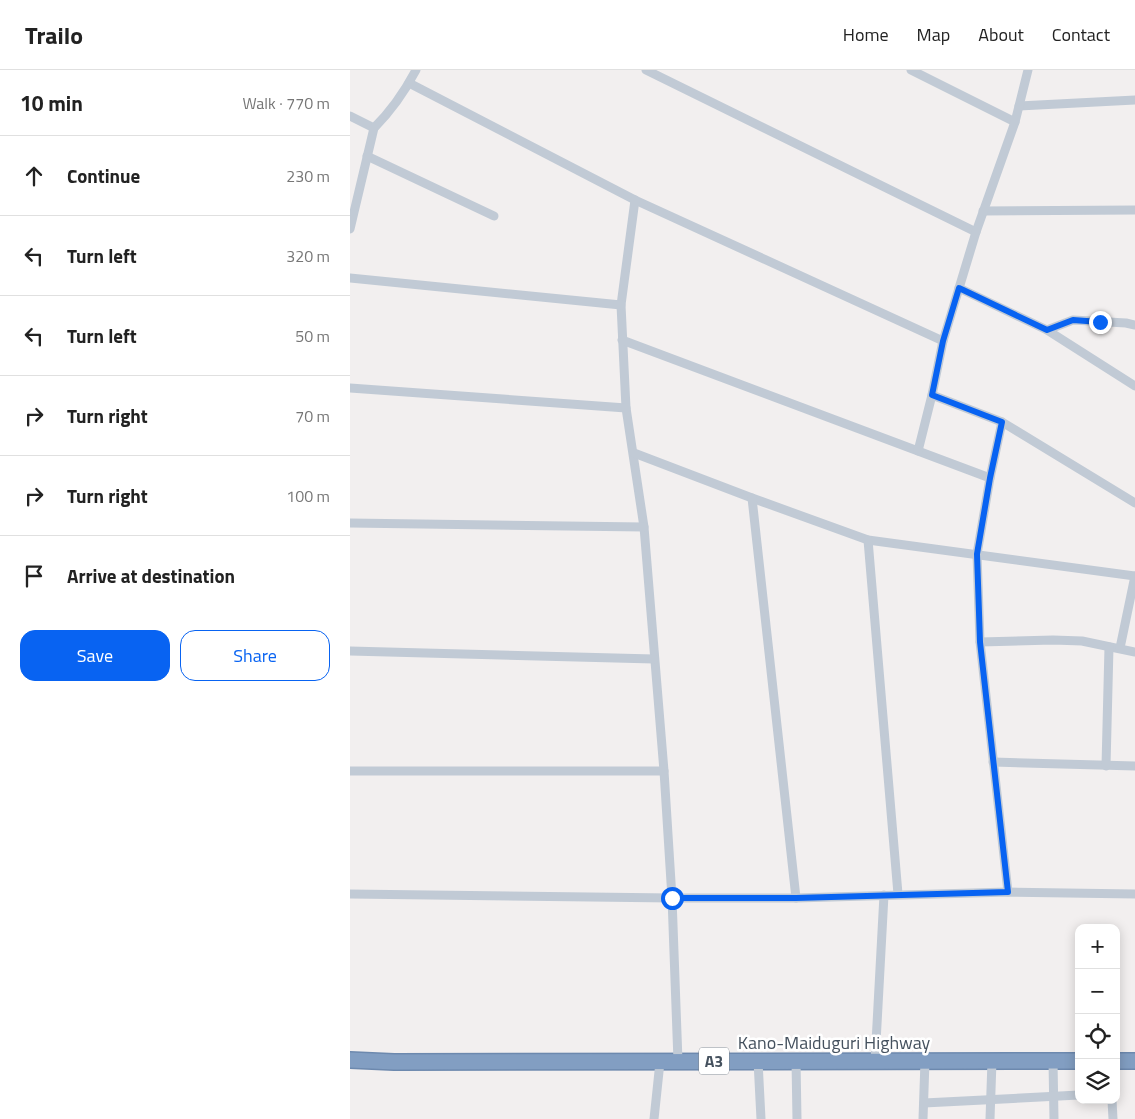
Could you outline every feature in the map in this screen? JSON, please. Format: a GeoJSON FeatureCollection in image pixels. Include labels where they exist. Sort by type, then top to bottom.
{"type":"FeatureCollection","features":[{"type":"Feature","properties":{"kind":"highway","name":"Kano-Maiduguri Highway"},"geometry":{"type":"LineString","coordinates":[[350,1060],[394,1062],[1075,1061]]}},
{"type":"Feature","properties":{"kind":"highway"},"geometry":{"type":"LineString","coordinates":[[1120,1061],[1135,1061]]}},
{"type":"Feature","properties":{"kind":"street"},"geometry":{"type":"LineString","coordinates":[[350,229],[374,128],[385,117],[416,70]]}},
{"type":"Feature","properties":{"kind":"street"},"geometry":{"type":"LineString","coordinates":[[646,70],[976,232]]}},
{"type":"Feature","properties":{"kind":"street"},"geometry":{"type":"LineString","coordinates":[[911,70],[1015,122]]}},
{"type":"Feature","properties":{"kind":"street"},"geometry":{"type":"LineString","coordinates":[[918,451],[943,341],[976,232],[1015,122],[1028,70]]}},
{"type":"Feature","properties":{"kind":"street"},"geometry":{"type":"LineString","coordinates":[[409,83],[635,200],[943,341]]}},
{"type":"Feature","properties":{"kind":"street"},"geometry":{"type":"LineString","coordinates":[[1019,106],[1135,100]]}},
{"type":"Feature","properties":{"kind":"street"},"geometry":{"type":"LineString","coordinates":[[350,116],[374,128]]}},
{"type":"Feature","properties":{"kind":"street"},"geometry":{"type":"LineString","coordinates":[[367,156],[494,216]]}},
{"type":"Feature","properties":{"kind":"street"},"geometry":{"type":"LineString","coordinates":[[635,200],[621,305],[622,340],[626,408],[644,526],[664,770],[672,898],[678,1062]]}},
{"type":"Feature","properties":{"kind":"street"},"geometry":{"type":"LineString","coordinates":[[983,211],[1135,210]]}},
{"type":"Feature","properties":{"kind":"street"},"geometry":{"type":"LineString","coordinates":[[350,278],[621,305]]}},
{"type":"Feature","properties":{"kind":"street"},"geometry":{"type":"LineString","coordinates":[[959,288],[1047,330],[1135,386]]}},
{"type":"Feature","properties":{"kind":"street"},"geometry":{"type":"LineString","coordinates":[[1047,330],[1073,320],[1135,325]]}},
{"type":"Feature","properties":{"kind":"street"},"geometry":{"type":"LineString","coordinates":[[622,340],[990,478]]}},
{"type":"Feature","properties":{"kind":"street"},"geometry":{"type":"LineString","coordinates":[[350,388],[626,408]]}},
{"type":"Feature","properties":{"kind":"street"},"geometry":{"type":"LineString","coordinates":[[932,395],[1002,422],[1135,502]]}},
{"type":"Feature","properties":{"kind":"street"},"geometry":{"type":"LineString","coordinates":[[1002,422],[977,554],[980,642],[1008,892]]}},
{"type":"Feature","properties":{"kind":"street"},"geometry":{"type":"LineString","coordinates":[[634,453],[868,540],[1135,576],[1120,648]]}},
{"type":"Feature","properties":{"kind":"street"},"geometry":{"type":"LineString","coordinates":[[752,498],[796,898]]}},
{"type":"Feature","properties":{"kind":"street"},"geometry":{"type":"LineString","coordinates":[[350,523],[644,526]]}},
{"type":"Feature","properties":{"kind":"street"},"geometry":{"type":"LineString","coordinates":[[868,540],[898,894]]}},
{"type":"Feature","properties":{"kind":"street"},"geometry":{"type":"LineString","coordinates":[[980,642],[1052,640],[1082,642],[1135,652]]}},
{"type":"Feature","properties":{"kind":"street"},"geometry":{"type":"LineString","coordinates":[[1106,766],[1109,646]]}},
{"type":"Feature","properties":{"kind":"street"},"geometry":{"type":"LineString","coordinates":[[350,651],[654,658]]}},
{"type":"Feature","properties":{"kind":"street"},"geometry":{"type":"LineString","coordinates":[[993,762],[1135,766]]}},
{"type":"Feature","properties":{"kind":"street"},"geometry":{"type":"LineString","coordinates":[[350,771],[664,770]]}},
{"type":"Feature","properties":{"kind":"street"},"geometry":{"type":"LineString","coordinates":[[350,894],[796,898],[1008,892],[1135,894]]}},
{"type":"Feature","properties":{"kind":"street"},"geometry":{"type":"LineString","coordinates":[[875,1061],[884,895]]}},
{"type":"Feature","properties":{"kind":"street"},"geometry":{"type":"LineString","coordinates":[[923,1119],[925,1061]]}},
{"type":"Feature","properties":{"kind":"street"},"geometry":{"type":"LineString","coordinates":[[990,1119],[992,1061]]}},
{"type":"Feature","properties":{"kind":"street"},"geometry":{"type":"LineString","coordinates":[[1053,1061],[1054,1119]]}},
{"type":"Feature","properties":{"kind":"street"},"geometry":{"type":"LineString","coordinates":[[654,1119],[660,1062]]}},
{"type":"Feature","properties":{"kind":"street"},"geometry":{"type":"LineString","coordinates":[[758,1062],[761,1119]]}},
{"type":"Feature","properties":{"kind":"street"},"geometry":{"type":"LineString","coordinates":[[796,1062],[797,1119]]}},
{"type":"Feature","properties":{"kind":"street"},"geometry":{"type":"LineString","coordinates":[[924,1103],[1075,1096]]}},
{"type":"Feature","properties":{"kind":"street"},"geometry":{"type":"LineString","coordinates":[[1112,1104],[1113,1119]]}},
{"type":"Feature","properties":{"kind":"route"},"geometry":{"type":"LineString","coordinates":[[672,898],[796,898],[1008,892],[980,642],[977,554],[1002,422],[932,395],[943,341],[959,288],[1047,330],[1073,320],[1100,322]]}}]}
